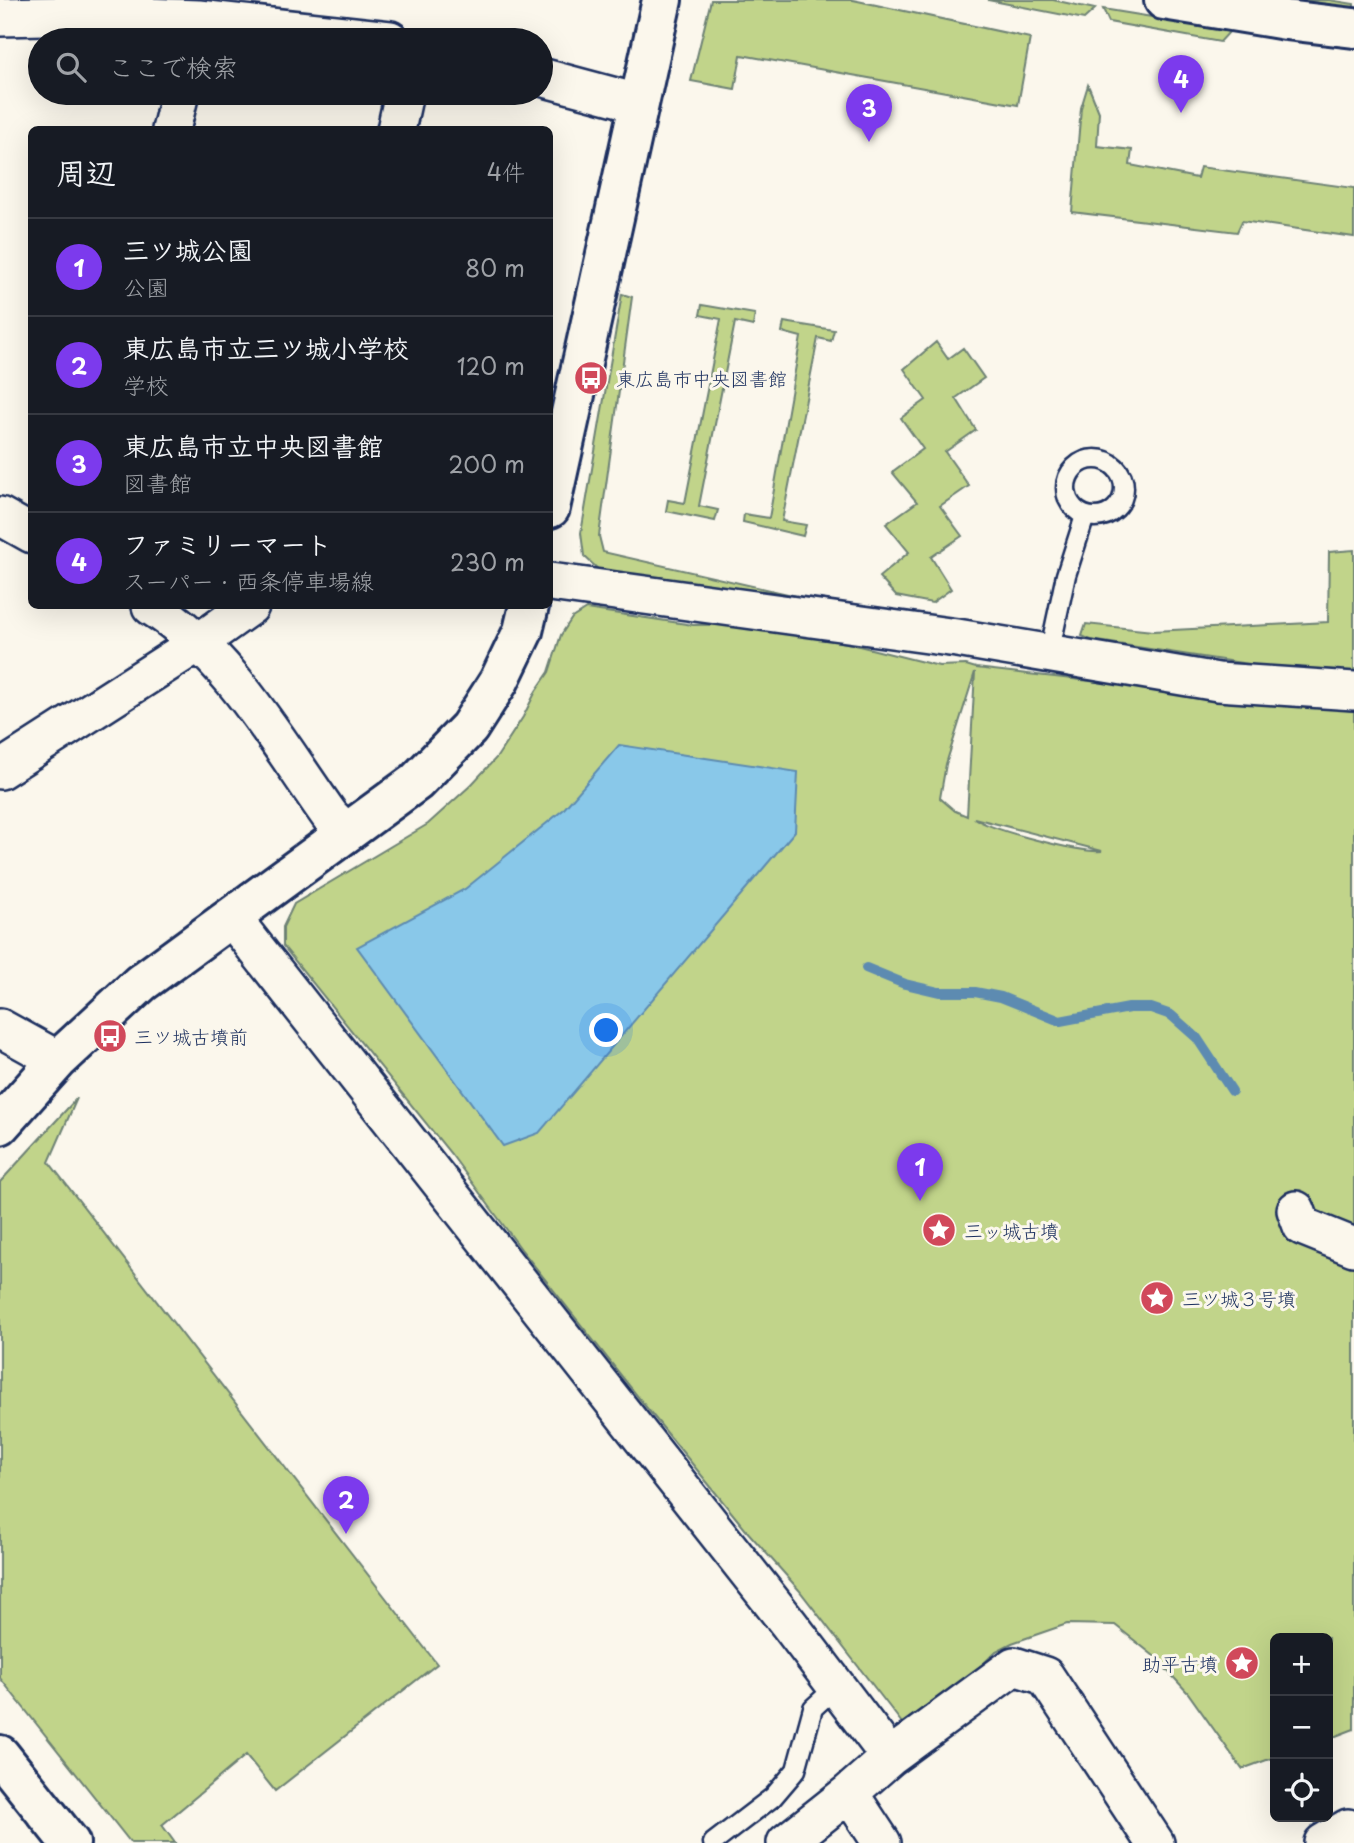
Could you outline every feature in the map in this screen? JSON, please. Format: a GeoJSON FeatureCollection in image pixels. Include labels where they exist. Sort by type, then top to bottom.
{"type":"FeatureCollection","features":[{"type":"Feature","properties":{"kind":"street"},"geometry":{"type":"LineString","coordinates":[[553,494],[662,0]]}},
{"type":"Feature","properties":{"kind":"street"},"geometry":{"type":"LineString","coordinates":[[1164,0],[1354,28]]}},
{"type":"Feature","properties":{"kind":"street"},"geometry":{"type":"LineString","coordinates":[[0,17],[89,15],[181,28]]}},
{"type":"Feature","properties":{"kind":"street"},"geometry":{"type":"LineString","coordinates":[[553,80],[638,103]]}},
{"type":"Feature","properties":{"kind":"street"},"geometry":{"type":"LineString","coordinates":[[172,126],[177,105]]}},
{"type":"Feature","properties":{"kind":"street"},"geometry":{"type":"LineString","coordinates":[[397,126],[401,105]]}},
{"type":"Feature","properties":{"kind":"street"},"geometry":{"type":"LineString","coordinates":[[0,516],[28,532]]}},
{"type":"Feature","properties":{"kind":"street"},"geometry":{"type":"LineString","coordinates":[[553,582],[957,638],[1218,682],[1354,691]]}},
{"type":"Feature","properties":{"kind":"street"},"geometry":{"type":"LineString","coordinates":[[155,609],[174,620],[228,672],[330,816],[346,833]]}},
{"type":"Feature","properties":{"kind":"street"},"geometry":{"type":"LineString","coordinates":[[0,770],[198,643],[246,609]]}},
{"type":"Feature","properties":{"kind":"street"},"geometry":{"type":"LineString","coordinates":[[0,1125],[58,1060],[141,984],[416,782],[469,728],[523,631],[527,609]]}},
{"type":"Feature","properties":{"kind":"street"},"geometry":{"type":"LineString","coordinates":[[232,918],[789,1624],[890,1757]]}},
{"type":"Feature","properties":{"kind":"street"},"geometry":{"type":"LineString","coordinates":[[0,1028],[58,1060]]}},
{"type":"Feature","properties":{"kind":"street"},"geometry":{"type":"LineString","coordinates":[[1296,1210],[1302,1226],[1354,1247]]}},
{"type":"Feature","properties":{"kind":"street"},"geometry":{"type":"LineString","coordinates":[[786,1843],[890,1757],[1014,1666],[1045,1676],[1155,1843]]}},
{"type":"Feature","properties":{"kind":"street"},"geometry":{"type":"LineString","coordinates":[[0,1755],[70,1843]]}},
{"type":"Feature","properties":{"kind":"street"},"geometry":{"type":"LineString","coordinates":[[849,1793],[882,1843]]}},
{"type":"Feature","properties":{"kind":"lane"},"geometry":{"type":"LineString","coordinates":[[1049,654],[1066,575],[1085,516]]}},
{"type":"Feature","properties":{"kind":"lane"},"geometry":{"type":"LineString","coordinates":[[713,1843],[773,1797],[796,1770],[813,1708],[836,1687]]}},
{"type":"Feature","properties":{"kind":"green space"},"geometry":{"type":"Polygon","coordinates":[[[711,0],[853,0],[1030,38],[1018,105],[741,55],[735,89],[691,81],[711,0]]]}},
{"type":"Feature","properties":{"kind":"green space"},"geometry":{"type":"Polygon","coordinates":[[[988,0],[1053,0],[1095,9],[1084,19],[988,0]]]}},
{"type":"Feature","properties":{"kind":"green space"},"geometry":{"type":"Polygon","coordinates":[[[1270,0],[1329,0],[1354,4],[1354,11],[1270,0]]]}},
{"type":"Feature","properties":{"kind":"green space"},"geometry":{"type":"Polygon","coordinates":[[[1103,9],[1231,30],[1220,42],[1109,22],[1103,9]]]}},
{"type":"Feature","properties":{"kind":"green space"},"geometry":{"type":"Polygon","coordinates":[[[1088,85],[1099,112],[1097,146],[1132,150],[1130,165],[1197,178],[1200,167],[1354,188],[1354,237],[1242,221],[1237,232],[1072,212],[1081,108],[1088,85]]]}},
{"type":"Feature","properties":{"kind":"green space"},"geometry":{"type":"Polygon","coordinates":[[[622,294],[632,297],[599,536],[603,552],[862,611],[600,571],[584,556],[581,533],[622,294]]]}},
{"type":"Feature","properties":{"kind":"green space"},"geometry":{"type":"Polygon","coordinates":[[[702,305],[755,314],[753,326],[735,322],[699,506],[718,510],[715,521],[666,511],[668,500],[685,503],[721,319],[700,315],[702,305]]]}},
{"type":"Feature","properties":{"kind":"green space"},"geometry":{"type":"Polygon","coordinates":[[[784,322],[834,330],[831,341],[818,338],[782,521],[806,525],[803,536],[743,522],[744,514],[769,518],[801,337],[782,332],[784,322]]]}},
{"type":"Feature","properties":{"kind":"green space"},"geometry":{"type":"Polygon","coordinates":[[[936,342],[948,359],[963,348],[984,378],[956,398],[976,430],[945,452],[969,486],[940,506],[962,536],[931,557],[951,589],[932,603],[896,596],[879,577],[909,552],[886,524],[917,502],[892,472],[923,449],[901,418],[926,400],[904,369],[936,342]]]}},
{"type":"Feature","properties":{"kind":"green space"},"geometry":{"type":"Polygon","coordinates":[[[1354,550],[1354,671],[1268,667],[1091,640],[1082,636],[1086,624],[1153,631],[1328,622],[1329,552],[1354,550]]]}},
{"type":"Feature","properties":{"kind":"green space"},"geometry":{"type":"Polygon","coordinates":[[[586,609],[693,625],[771,624],[939,666],[966,665],[1354,711],[1354,1729],[1333,1737],[1333,1633],[1270,1633],[1270,1759],[1242,1769],[1188,1693],[1154,1656],[1115,1625],[1067,1624],[996,1651],[978,1669],[902,1723],[799,1590],[745,1529],[646,1407],[521,1249],[451,1154],[283,946],[283,927],[294,904],[428,824],[497,757],[549,672],[561,635],[572,618],[586,609]],[[975,672],[946,764],[940,798],[955,811],[967,816],[975,672]],[[974,818],[1036,840],[1102,851],[974,818]]]}},
{"type":"Feature","properties":{"kind":"green space"},"geometry":{"type":"Polygon","coordinates":[[[77,1098],[49,1162],[437,1664],[275,1791],[246,1755],[162,1825],[175,1843],[131,1843],[0,1678],[0,1182],[77,1098]]]}},
{"type":"Feature","properties":{"kind":"water"},"geometry":{"type":"Polygon","coordinates":[[[619,745],[798,772],[795,831],[539,1133],[503,1146],[357,947],[465,889],[563,810],[619,745]]]}},
{"type":"Feature","properties":{"kind":"waterway"},"geometry":{"type":"LineString","coordinates":[[866,968],[905,984],[939,992],[975,992],[1001,997],[1060,1021],[1129,1008],[1151,1008],[1171,1015],[1197,1038],[1232,1091]]}},
{"type":"Feature","properties":{"kind":"place","name":"ファミリーマート"},"geometry":{"type":"Point","coordinates":[1181,113]}},
{"type":"Feature","properties":{"kind":"place","name":"東広島市立中央図書館"},"geometry":{"type":"Point","coordinates":[869,142]}},
{"type":"Feature","properties":{"kind":"place","name":"東広島市中央図書館"},"geometry":{"type":"Point","coordinates":[591,378]}},
{"type":"Feature","properties":{"kind":"place","name":"三ツ城古墳前"},"geometry":{"type":"Point","coordinates":[110,1036]}},
{"type":"Feature","properties":{"kind":"place","name":"三ツ城公園"},"geometry":{"type":"Point","coordinates":[920,1201]}},
{"type":"Feature","properties":{"kind":"place","name":"三ッ城古墳"},"geometry":{"type":"Point","coordinates":[939,1230]}},
{"type":"Feature","properties":{"kind":"place","name":"三ツ城３号墳"},"geometry":{"type":"Point","coordinates":[1157,1298]}},
{"type":"Feature","properties":{"kind":"place","name":"東広島市立三ツ城小学校"},"geometry":{"type":"Point","coordinates":[346,1534]}},
{"type":"Feature","properties":{"kind":"place","name":"助平古墳"},"geometry":{"type":"Point","coordinates":[1242,1663]}}]}
